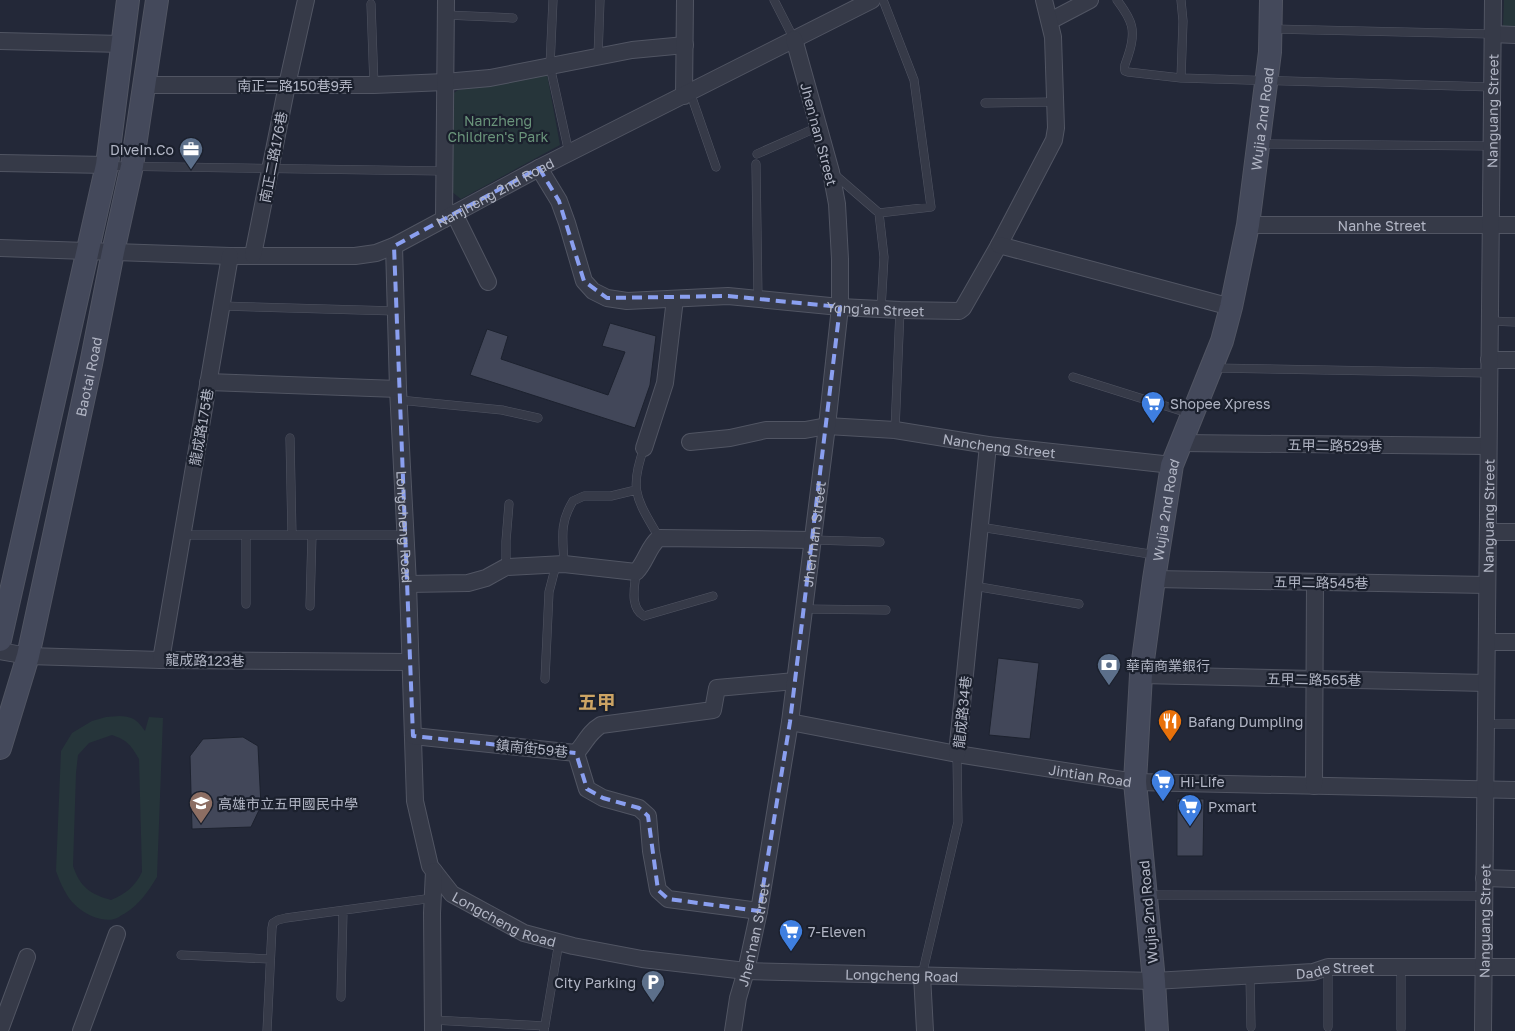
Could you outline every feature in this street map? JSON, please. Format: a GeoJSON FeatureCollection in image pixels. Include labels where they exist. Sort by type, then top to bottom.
{"type":"FeatureCollection","features":[{"type":"Feature","properties":{"kind":"street","name":"Baotai Road"},"geometry":{"type":"LineString","coordinates":[[0,640],[107,166],[128,0]]}},
{"type":"Feature","properties":{"kind":"street","name":"Baotai Road"},"geometry":{"type":"LineString","coordinates":[[0,748],[28,656],[91,364],[132,166],[157,0]]}},
{"type":"Feature","properties":{"kind":"street","name":"南正二路176巷"},"geometry":{"type":"LineString","coordinates":[[254,255],[270,168],[306,0]]}},
{"type":"Feature","properties":{"kind":"street"},"geometry":{"type":"LineString","coordinates":[[685,0],[684,45],[687,94]]}},
{"type":"Feature","properties":{"kind":"street","name":"Nanjheng 2nd Road"},"geometry":{"type":"LineString","coordinates":[[0,248],[230,256],[355,256],[376,253],[394,246],[539,168],[872,0]]}},
{"type":"Feature","properties":{"kind":"street","name":"Yong'an Street"},"geometry":{"type":"LineString","coordinates":[[539,168],[559,201],[584,281],[593,291],[607,298],[627,301],[728,296],[840,307],[959,311],[963,308],[999,245],[1054,140],[1056,128],[1053,37],[1044,0]]}},
{"type":"Feature","properties":{"kind":"street"},"geometry":{"type":"LineString","coordinates":[[1050,21],[1090,0]]}},
{"type":"Feature","properties":{"kind":"street","name":"Wujia 2nd Road"},"geometry":{"type":"LineString","coordinates":[[1157,1031],[1135,782],[1141,675],[1172,465],[1222,341],[1248,225],[1270,52],[1271,0]]}},
{"type":"Feature","properties":{"kind":"street","name":"Nanguang Street"},"geometry":{"type":"LineString","coordinates":[[1483,1031],[1493,0]]}},
{"type":"Feature","properties":{"kind":"street"},"geometry":{"type":"LineString","coordinates":[[446,8],[444,170],[449,216],[488,282]]}},
{"type":"Feature","properties":{"kind":"street"},"geometry":{"type":"LineString","coordinates":[[1492,34],[1515,35]]}},
{"type":"Feature","properties":{"kind":"street","name":"Jhen'nan Street"},"geometry":{"type":"LineString","coordinates":[[733,1031],[738,998],[759,911],[790,722],[840,307],[840,259],[837,214],[831,172],[794,39]]}},
{"type":"Feature","properties":{"kind":"street"},"geometry":{"type":"LineString","coordinates":[[0,41],[122,44]]}},
{"type":"Feature","properties":{"kind":"street","name":"南正二路150巷9弄"},"geometry":{"type":"LineString","coordinates":[[145,85],[445,82],[490,78],[632,50],[684,45]]}},
{"type":"Feature","properties":{"kind":"street"},"geometry":{"type":"LineString","coordinates":[[0,162],[107,166]]}},
{"type":"Feature","properties":{"kind":"street","name":"Nanhe Street"},"geometry":{"type":"LineString","coordinates":[[1248,225],[1515,225]]}},
{"type":"Feature","properties":{"kind":"street"},"geometry":{"type":"LineString","coordinates":[[999,245],[1231,307]]}},
{"type":"Feature","properties":{"kind":"street","name":"Longcheng Road"},"geometry":{"type":"LineString","coordinates":[[394,246],[398,394],[408,584],[414,801],[430,866],[452,894],[524,933],[642,959],[746,970],[1154,981]]}},
{"type":"Feature","properties":{"kind":"street"},"geometry":{"type":"LineString","coordinates":[[208,382],[230,256]]}},
{"type":"Feature","properties":{"kind":"street"},"geometry":{"type":"LineString","coordinates":[[644,448],[665,383],[674,299]]}},
{"type":"Feature","properties":{"kind":"street"},"geometry":{"type":"LineString","coordinates":[[1489,366],[1515,360]]}},
{"type":"Feature","properties":{"kind":"street","name":"龍成路175巷"},"geometry":{"type":"LineString","coordinates":[[161,660],[208,382],[398,394]]}},
{"type":"Feature","properties":{"kind":"street","name":"Nancheng Street"},"geometry":{"type":"LineString","coordinates":[[690,442],[730,438],[766,430],[805,430],[827,426],[895,430],[988,445],[1172,465]]}},
{"type":"Feature","properties":{"kind":"street","name":"五甲二路529巷"},"geometry":{"type":"LineString","coordinates":[[1181,443],[1488,446]]}},
{"type":"Feature","properties":{"kind":"street","name":"龍成路34巷"},"geometry":{"type":"LineString","coordinates":[[958,754],[988,445]]}},
{"type":"Feature","properties":{"kind":"street"},"geometry":{"type":"LineString","coordinates":[[1488,532],[1515,532]]}},
{"type":"Feature","properties":{"kind":"street"},"geometry":{"type":"LineString","coordinates":[[408,584],[468,583],[486,578],[506,567],[560,564],[636,572],[653,544],[659,538],[813,540]]}},
{"type":"Feature","properties":{"kind":"street","name":"五甲二路545巷"},"geometry":{"type":"LineString","coordinates":[[1154,579],[1487,585]]}},
{"type":"Feature","properties":{"kind":"street"},"geometry":{"type":"LineString","coordinates":[[1314,786],[1315,582]]}},
{"type":"Feature","properties":{"kind":"street"},"geometry":{"type":"LineString","coordinates":[[1487,642],[1515,642]]}},
{"type":"Feature","properties":{"kind":"street","name":"龍成路123巷"},"geometry":{"type":"LineString","coordinates":[[0,651],[28,656],[161,660],[410,662]]}},
{"type":"Feature","properties":{"kind":"street","name":"五甲二路565巷"},"geometry":{"type":"LineString","coordinates":[[1141,675],[1486,683]]}},
{"type":"Feature","properties":{"kind":"street"},"geometry":{"type":"LineString","coordinates":[[576,753],[591,731],[601,725],[712,710],[717,688],[795,681]]}},
{"type":"Feature","properties":{"kind":"street","name":"Jintian Road"},"geometry":{"type":"LineString","coordinates":[[790,722],[958,754],[1135,782],[1515,790]]}},
{"type":"Feature","properties":{"kind":"street","name":"鎮南街59巷"},"geometry":{"type":"LineString","coordinates":[[413,736],[576,753],[587,789],[603,798],[639,808],[648,816],[651,851],[658,890],[668,899],[759,911]]}},
{"type":"Feature","properties":{"kind":"street"},"geometry":{"type":"LineString","coordinates":[[433,1025],[434,871]]}},
{"type":"Feature","properties":{"kind":"street"},"geometry":{"type":"LineString","coordinates":[[1484,878],[1515,879]]}},
{"type":"Feature","properties":{"kind":"street"},"geometry":{"type":"LineString","coordinates":[[81,1031],[117,934]]}},
{"type":"Feature","properties":{"kind":"street"},"geometry":{"type":"LineString","coordinates":[[0,1030],[27,957]]}},
{"type":"Feature","properties":{"kind":"street","name":"Dade Street"},"geometry":{"type":"LineString","coordinates":[[1154,981],[1313,972],[1328,967],[1515,967]]}},
{"type":"Feature","properties":{"kind":"street"},"geometry":{"type":"LineString","coordinates":[[922,976],[925,1031]]}},
{"type":"Feature","properties":{"kind":"lane"},"geometry":{"type":"LineString","coordinates":[[553,0],[550,66],[569,153]]}},
{"type":"Feature","properties":{"kind":"lane"},"geometry":{"type":"LineString","coordinates":[[598,57],[600,0]]}},
{"type":"Feature","properties":{"kind":"lane"},"geometry":{"type":"LineString","coordinates":[[774,0],[794,39]]}},
{"type":"Feature","properties":{"kind":"lane"},"geometry":{"type":"LineString","coordinates":[[879,213],[931,207],[914,80],[883,0]]}},
{"type":"Feature","properties":{"kind":"lane"},"geometry":{"type":"LineString","coordinates":[[1117,0],[1131,19],[1133,34],[1129,55],[1124,67],[1124,71],[1128,72],[1181,78],[1492,87]]}},
{"type":"Feature","properties":{"kind":"lane"},"geometry":{"type":"LineString","coordinates":[[1181,0],[1183,21],[1181,78]]}},
{"type":"Feature","properties":{"kind":"lane"},"geometry":{"type":"LineString","coordinates":[[371,4],[374,84]]}},
{"type":"Feature","properties":{"kind":"lane"},"geometry":{"type":"LineString","coordinates":[[446,8],[513,18]]}},
{"type":"Feature","properties":{"kind":"lane"},"geometry":{"type":"LineString","coordinates":[[1270,29],[1492,34]]}},
{"type":"Feature","properties":{"kind":"lane"},"geometry":{"type":"LineString","coordinates":[[687,94],[716,167]]}},
{"type":"Feature","properties":{"kind":"lane"},"geometry":{"type":"LineString","coordinates":[[985,103],[1055,102]]}},
{"type":"Feature","properties":{"kind":"lane"},"geometry":{"type":"LineString","coordinates":[[757,154],[818,127]]}},
{"type":"Feature","properties":{"kind":"lane"},"geometry":{"type":"LineString","coordinates":[[1258,144],[1491,146]]}},
{"type":"Feature","properties":{"kind":"lane"},"geometry":{"type":"LineString","coordinates":[[756,164],[758,298]]}},
{"type":"Feature","properties":{"kind":"lane"},"geometry":{"type":"LineString","coordinates":[[107,166],[444,170]]}},
{"type":"Feature","properties":{"kind":"lane"},"geometry":{"type":"LineString","coordinates":[[831,172],[879,213],[884,257],[881,309]]}},
{"type":"Feature","properties":{"kind":"lane"},"geometry":{"type":"LineString","coordinates":[[221,306],[396,312]]}},
{"type":"Feature","properties":{"kind":"lane"},"geometry":{"type":"LineString","coordinates":[[895,430],[900,310]]}},
{"type":"Feature","properties":{"kind":"lane"},"geometry":{"type":"LineString","coordinates":[[1490,321],[1515,322]]}},
{"type":"Feature","properties":{"kind":"lane"},"geometry":{"type":"LineString","coordinates":[[1211,368],[1489,366]]}},
{"type":"Feature","properties":{"kind":"lane"},"geometry":{"type":"LineString","coordinates":[[1073,377],[1192,414]]}},
{"type":"Feature","properties":{"kind":"lane"},"geometry":{"type":"LineString","coordinates":[[398,394],[502,410],[538,418]]}},
{"type":"Feature","properties":{"kind":"lane"},"geometry":{"type":"LineString","coordinates":[[290,438],[292,535]]}},
{"type":"Feature","properties":{"kind":"lane"},"geometry":{"type":"LineString","coordinates":[[644,448],[637,466],[636,490],[640,503],[659,538]]}},
{"type":"Feature","properties":{"kind":"lane"},"geometry":{"type":"LineString","coordinates":[[545,679],[548,592],[560,564],[564,520],[574,501],[579,497],[611,496],[636,490]]}},
{"type":"Feature","properties":{"kind":"lane"},"geometry":{"type":"LineString","coordinates":[[506,567],[509,504]]}},
{"type":"Feature","properties":{"kind":"lane"},"geometry":{"type":"LineString","coordinates":[[980,527],[1158,555]]}},
{"type":"Feature","properties":{"kind":"lane"},"geometry":{"type":"LineString","coordinates":[[182,535],[406,535]]}},
{"type":"Feature","properties":{"kind":"lane"},"geometry":{"type":"LineString","coordinates":[[246,535],[246,604]]}},
{"type":"Feature","properties":{"kind":"lane"},"geometry":{"type":"LineString","coordinates":[[310,606],[312,535]]}},
{"type":"Feature","properties":{"kind":"lane"},"geometry":{"type":"LineString","coordinates":[[813,540],[880,542]]}},
{"type":"Feature","properties":{"kind":"lane"},"geometry":{"type":"LineString","coordinates":[[636,572],[634,605],[639,613],[644,616],[713,596]]}},
{"type":"Feature","properties":{"kind":"lane"},"geometry":{"type":"LineString","coordinates":[[974,586],[1079,604]]}},
{"type":"Feature","properties":{"kind":"lane"},"geometry":{"type":"LineString","coordinates":[[804,609],[886,610]]}},
{"type":"Feature","properties":{"kind":"lane"},"geometry":{"type":"LineString","coordinates":[[1486,724],[1515,724]]}},
{"type":"Feature","properties":{"kind":"lane","name":"龍成路34巷"},"geometry":{"type":"LineString","coordinates":[[922,976],[958,822],[958,754]]}},
{"type":"Feature","properties":{"kind":"lane"},"geometry":{"type":"LineString","coordinates":[[1146,895],[1484,896]]}},
{"type":"Feature","properties":{"kind":"lane"},"geometry":{"type":"LineString","coordinates":[[267,1031],[273,923],[278,920],[433,898]]}},
{"type":"Feature","properties":{"kind":"lane"},"geometry":{"type":"LineString","coordinates":[[341,997],[343,911]]}},
{"type":"Feature","properties":{"kind":"lane"},"geometry":{"type":"LineString","coordinates":[[433,1025],[545,1029],[559,942]]}},
{"type":"Feature","properties":{"kind":"lane"},"geometry":{"type":"LineString","coordinates":[[181,955],[270,959]]}},
{"type":"Feature","properties":{"kind":"lane"},"geometry":{"type":"LineString","coordinates":[[1401,966],[1401,1029]]}},
{"type":"Feature","properties":{"kind":"lane"},"geometry":{"type":"LineString","coordinates":[[1328,967],[1328,1027]]}},
{"type":"Feature","properties":{"kind":"lane"},"geometry":{"type":"LineString","coordinates":[[1250,976],[1251,1027]]}},
{"type":"Feature","properties":{"kind":"highlighted area"},"geometry":{"type":"Polygon","coordinates":[[[539,168],[559,201],[584,281],[607,298],[728,296],[840,307],[790,722],[759,911],[668,899],[658,890],[648,816],[639,808],[603,798],[587,789],[576,753],[413,736],[394,246],[539,168]]]}},
{"type":"Feature","properties":{"kind":"green space"},"geometry":{"type":"Polygon","coordinates":[[[1504,0],[1515,0],[1515,32],[1503,27],[1504,0]]]}},
{"type":"Feature","properties":{"kind":"green space","name":"Nanzheng Children's Park"},"geometry":{"type":"Polygon","coordinates":[[[547,74],[560,145],[461,199],[452,192],[451,95],[458,90],[547,74]]]}},
{"type":"Feature","properties":{"kind":"green space"},"geometry":{"type":"Polygon","coordinates":[[[120,716],[132,718],[145,731],[149,717],[163,718],[157,877],[139,902],[118,918],[109,920],[94,917],[74,904],[62,886],[56,871],[61,751],[72,733],[92,721],[120,716]],[[112,735],[89,743],[78,755],[73,866],[79,879],[87,889],[111,900],[129,889],[142,872],[139,759],[128,744],[112,735]]]}},
{"type":"Feature","properties":{"kind":"building"},"geometry":{"type":"Polygon","coordinates":[[[610,323],[656,336],[650,385],[635,428],[470,375],[487,329],[508,336],[501,359],[608,395],[625,352],[602,346],[610,323]]]}},
{"type":"Feature","properties":{"kind":"building"},"geometry":{"type":"Polygon","coordinates":[[[998,658],[1039,663],[1030,739],[989,735],[998,658]]]}},
{"type":"Feature","properties":{"kind":"building"},"geometry":{"type":"Polygon","coordinates":[[[243,737],[258,746],[261,806],[251,827],[192,829],[190,756],[203,739],[243,737]]]}},
{"type":"Feature","properties":{"kind":"building","name":"Pxmart"},"geometry":{"type":"Polygon","coordinates":[[[1177,799],[1204,799],[1203,856],[1177,856],[1177,799]]]}},
{"type":"Feature","properties":{"kind":"place","name":"DiveIn.Co"},"geometry":{"type":"Point","coordinates":[191,170]}},
{"type":"Feature","properties":{"kind":"place","name":"Shopee Xpress"},"geometry":{"type":"Point","coordinates":[1153,424]}},
{"type":"Feature","properties":{"kind":"place","name":"華南商業銀行"},"geometry":{"type":"Point","coordinates":[1109,686]}},
{"type":"Feature","properties":{"kind":"place","name":"Bafang Dumpling"},"geometry":{"type":"Point","coordinates":[1170,742]}},
{"type":"Feature","properties":{"kind":"place","name":"Hi-Life"},"geometry":{"type":"Point","coordinates":[1163,802]}},
{"type":"Feature","properties":{"kind":"place","name":"高雄市立五甲國民中學"},"geometry":{"type":"Point","coordinates":[201,824]}},
{"type":"Feature","properties":{"kind":"place","name":"Pxmart"},"geometry":{"type":"Point","coordinates":[1190,827]}},
{"type":"Feature","properties":{"kind":"place","name":"7-Eleven"},"geometry":{"type":"Point","coordinates":[791,952]}},
{"type":"Feature","properties":{"kind":"place","name":"City Parking"},"geometry":{"type":"Point","coordinates":[653,1003]}},
{"type":"Feature","properties":{"kind":"district","name":"五甲"},"geometry":{"type":"Point","coordinates":[597,701]}}]}
